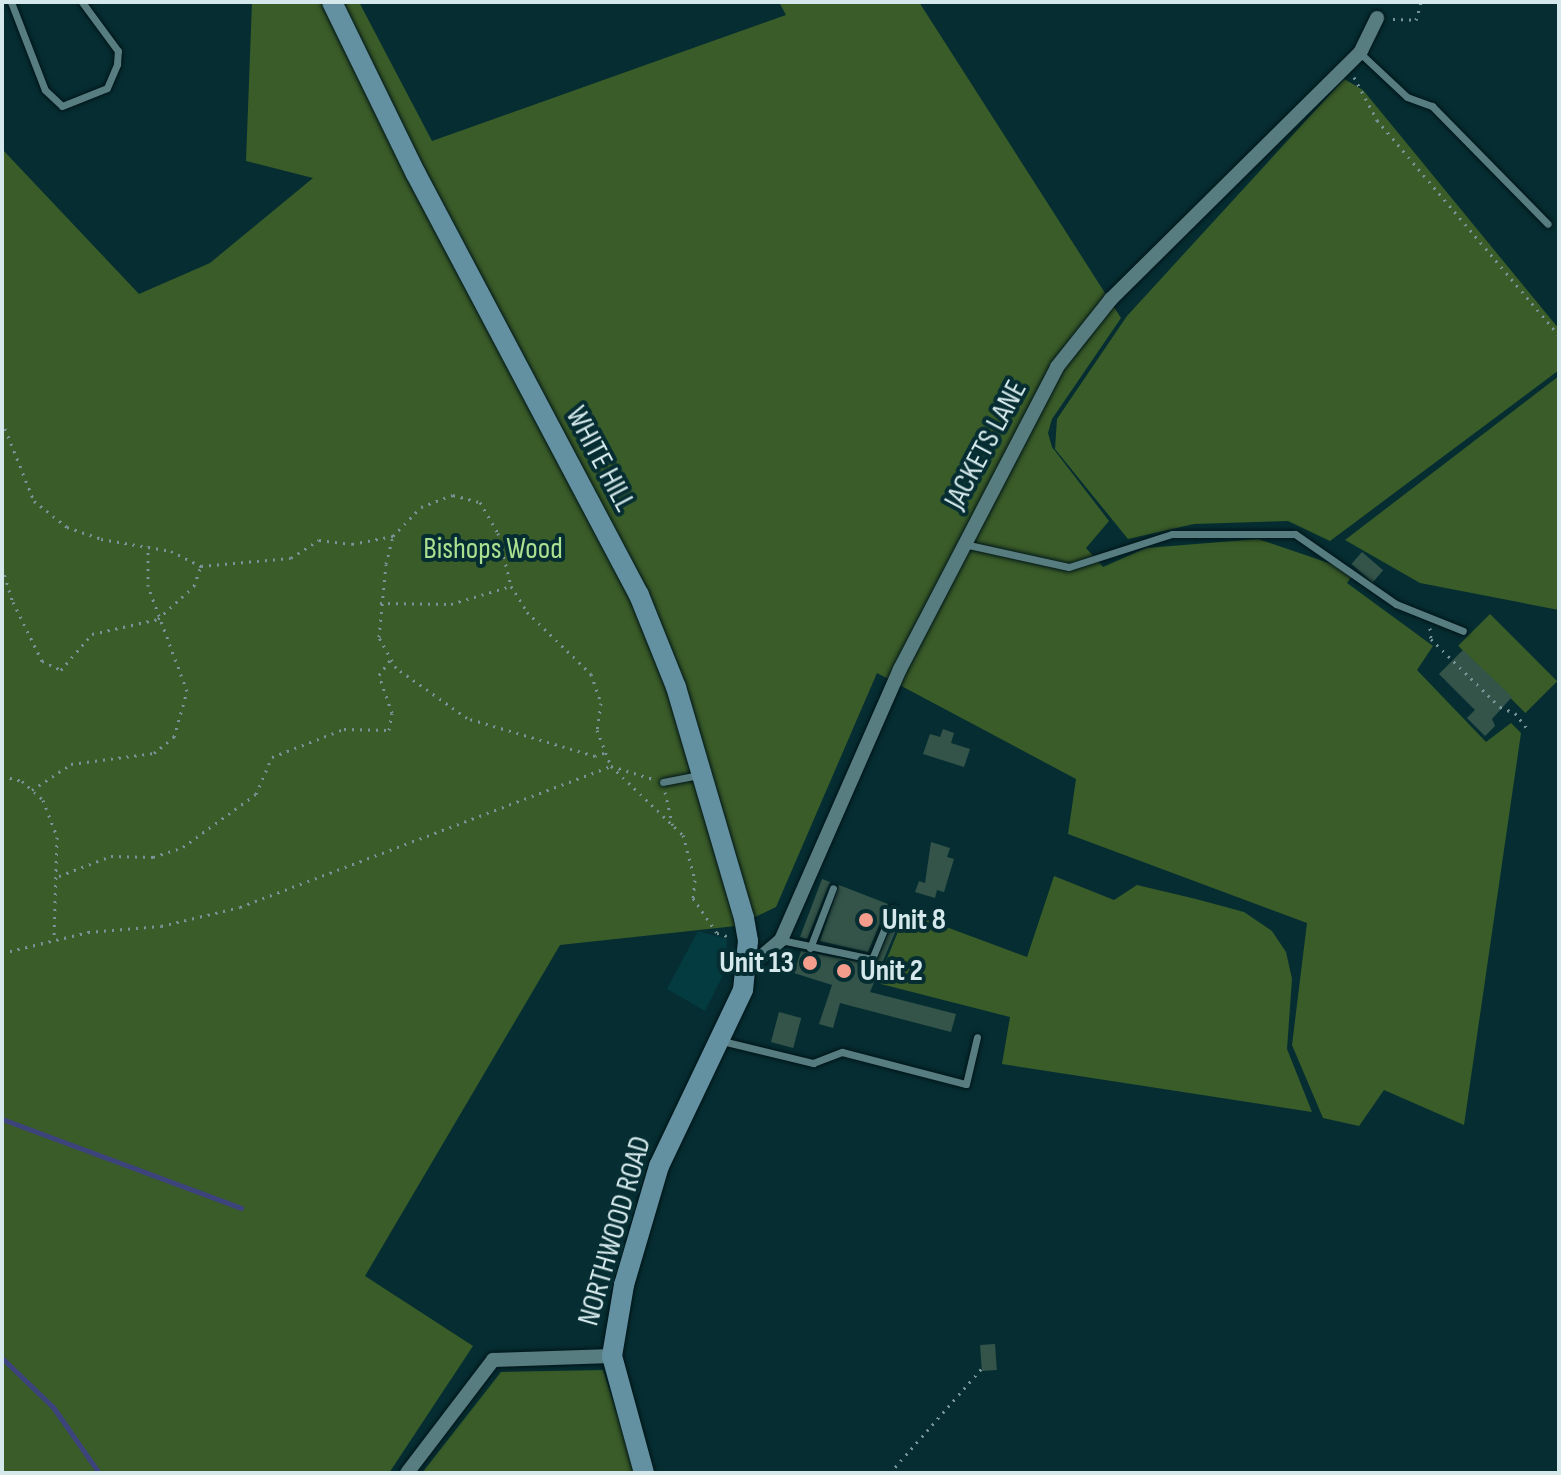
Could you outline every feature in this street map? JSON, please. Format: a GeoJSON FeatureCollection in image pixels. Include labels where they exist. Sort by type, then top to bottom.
{"type":"FeatureCollection","features":[{"type":"Feature","properties":{"kind":"street","name":"WHITE HILL"},"geometry":{"type":"LineString","coordinates":[[332,2],[416,174],[639,595],[676,687],[747,935],[747,969]]}},
{"type":"Feature","properties":{"kind":"street","name":"JACKETS LANE"},"geometry":{"type":"LineString","coordinates":[[747,969],[781,940],[900,669],[1057,367],[1111,299],[1354,56],[1377,18]]}},
{"type":"Feature","properties":{"kind":"street","name":"NORTHWOOD ROAD"},"geometry":{"type":"LineString","coordinates":[[644,1473],[612,1356],[624,1285],[659,1166],[716,1040],[743,990],[747,969]]}},
{"type":"Feature","properties":{"kind":"street"},"geometry":{"type":"LineString","coordinates":[[407,1473],[493,1360],[612,1356]]}},
{"type":"Feature","properties":{"kind":"lane"},"geometry":{"type":"LineString","coordinates":[[11,2],[45,90],[62,106],[107,88],[117,64],[118,51],[82,2]]}},
{"type":"Feature","properties":{"kind":"lane"},"geometry":{"type":"LineString","coordinates":[[1354,56],[1407,97],[1432,106],[1548,224]]}},
{"type":"Feature","properties":{"kind":"lane"},"geometry":{"type":"LineString","coordinates":[[964,544],[1069,567],[1172,534],[1295,534],[1324,549],[1396,604],[1463,631]]}},
{"type":"Feature","properties":{"kind":"lane"},"geometry":{"type":"LineString","coordinates":[[663,782],[699,775]]}},
{"type":"Feature","properties":{"kind":"lane"},"geometry":{"type":"LineString","coordinates":[[810,948],[833,888]]}},
{"type":"Feature","properties":{"kind":"lane"},"geometry":{"type":"LineString","coordinates":[[781,940],[872,959],[893,908]]}},
{"type":"Feature","properties":{"kind":"lane"},"geometry":{"type":"LineString","coordinates":[[716,1040],[813,1063],[842,1052],[966,1084],[977,1037]]}},
{"type":"Feature","properties":{"kind":"path"},"geometry":{"type":"LineString","coordinates":[[1377,18],[1416,20],[1421,2]]}},
{"type":"Feature","properties":{"kind":"path"},"geometry":{"type":"LineString","coordinates":[[1354,56],[1358,92],[1377,120],[1559,335]]}},
{"type":"Feature","properties":{"kind":"path"},"geometry":{"type":"LineString","coordinates":[[2,421],[34,501],[67,527],[148,546],[201,566],[291,558],[319,540],[352,544],[393,536],[431,503],[453,495],[480,502],[498,533],[511,586],[527,612],[591,674],[601,703],[597,730],[611,766],[673,830],[683,835],[688,848],[696,904],[717,933],[747,935]]}},
{"type":"Feature","properties":{"kind":"path"},"geometry":{"type":"LineString","coordinates":[[393,536],[380,603],[379,637],[396,668],[467,718],[595,756],[604,753]]}},
{"type":"Feature","properties":{"kind":"path"},"geometry":{"type":"LineString","coordinates":[[32,790],[71,764],[154,753],[174,737],[187,691],[148,586],[148,546]]}},
{"type":"Feature","properties":{"kind":"path"},"geometry":{"type":"LineString","coordinates":[[2,567],[13,602],[42,661],[61,670],[92,634],[158,619],[194,586],[201,566]]}},
{"type":"Feature","properties":{"kind":"path"},"geometry":{"type":"LineString","coordinates":[[380,603],[451,604],[511,586]]}},
{"type":"Feature","properties":{"kind":"path"},"geometry":{"type":"LineString","coordinates":[[1428,617],[1431,639],[1500,707],[1515,713],[1530,732]]}},
{"type":"Feature","properties":{"kind":"path"},"geometry":{"type":"LineString","coordinates":[[59,876],[111,856],[153,857],[183,847],[256,794],[272,757],[344,729],[389,730],[392,713],[379,675],[391,659]]}},
{"type":"Feature","properties":{"kind":"path"},"geometry":{"type":"LineString","coordinates":[[2,953],[88,932],[161,926],[240,907],[611,766],[663,782],[673,830]]}},
{"type":"Feature","properties":{"kind":"path"},"geometry":{"type":"LineString","coordinates":[[2,776],[22,781],[43,800],[57,837],[59,876],[54,941]]}},
{"type":"Feature","properties":{"kind":"path"},"geometry":{"type":"LineString","coordinates":[[890,1473],[982,1368]]}},
{"type":"Feature","properties":{"kind":"shaded area"},"geometry":{"type":"Polygon","coordinates":[[[698,931],[727,939],[725,971],[705,1011],[667,989],[698,931]]]}},
{"type":"Feature","properties":{"kind":"green space","name":"Bishops Wood"},"geometry":{"type":"Polygon","coordinates":[[[252,2],[359,2],[432,141],[786,15],[779,2],[919,2],[1121,318],[1052,419],[1048,433],[1052,447],[1109,521],[1086,548],[1103,567],[1146,548],[1258,539],[1355,572],[1347,583],[1433,646],[1417,670],[1486,742],[1511,723],[1521,733],[1464,1125],[1384,1090],[1359,1126],[1323,1118],[1292,1045],[1307,923],[1068,834],[1076,779],[877,673],[776,907],[736,926],[560,945],[365,1276],[473,1346],[389,1473],[2,1473],[2,149],[139,294],[210,263],[313,178],[246,161],[252,2]]]}},
{"type":"Feature","properties":{"kind":"green space"},"geometry":{"type":"Polygon","coordinates":[[[1344,79],[1363,90],[1559,329],[1559,370],[1330,541],[1288,521],[1194,524],[1128,539],[1055,449],[1057,419],[1127,316],[1344,79]]]}},
{"type":"Feature","properties":{"kind":"green space"},"geometry":{"type":"Polygon","coordinates":[[[1559,376],[1559,610],[1420,583],[1345,540],[1559,376]]]}},
{"type":"Feature","properties":{"kind":"green space"},"geometry":{"type":"Polygon","coordinates":[[[1490,614],[1557,681],[1525,713],[1458,646],[1490,614]]]}},
{"type":"Feature","properties":{"kind":"green space"},"geometry":{"type":"Polygon","coordinates":[[[1054,876],[1114,900],[1137,885],[1196,899],[1244,912],[1272,931],[1286,952],[1292,979],[1287,1049],[1312,1112],[1002,1064],[1010,1017],[877,983],[906,912],[1027,957],[1054,876]]]}},
{"type":"Feature","properties":{"kind":"green space"},"geometry":{"type":"Polygon","coordinates":[[[603,1370],[636,1473],[422,1473],[501,1372],[603,1370]]]}},
{"type":"Feature","properties":{"kind":"building"},"geometry":{"type":"Polygon","coordinates":[[[1362,552],[1383,570],[1373,582],[1352,564],[1362,552]]]}},
{"type":"Feature","properties":{"kind":"building"},"geometry":{"type":"Polygon","coordinates":[[[1463,650],[1512,697],[1492,719],[1495,726],[1485,736],[1467,718],[1475,710],[1439,674],[1463,650]]]}},
{"type":"Feature","properties":{"kind":"building"},"geometry":{"type":"Polygon","coordinates":[[[943,729],[954,733],[951,743],[970,749],[964,767],[923,754],[930,734],[940,737],[943,729]]]}},
{"type":"Feature","properties":{"kind":"building"},"geometry":{"type":"Polygon","coordinates":[[[931,842],[950,848],[947,857],[954,859],[944,892],[937,890],[935,898],[915,892],[919,881],[925,883],[931,842]]]}},
{"type":"Feature","properties":{"kind":"building"},"geometry":{"type":"Polygon","coordinates":[[[822,879],[830,882],[807,939],[800,937],[822,879]]]}},
{"type":"Feature","properties":{"kind":"building"},"geometry":{"type":"Polygon","coordinates":[[[839,885],[888,904],[868,952],[820,941],[839,885]]]}},
{"type":"Feature","properties":{"kind":"building"},"geometry":{"type":"Polygon","coordinates":[[[899,909],[904,911],[870,992],[956,1014],[951,1032],[840,1003],[833,1028],[819,1024],[832,985],[794,973],[801,951],[874,965],[899,909]]]}},
{"type":"Feature","properties":{"kind":"building"},"geometry":{"type":"Polygon","coordinates":[[[779,1012],[801,1018],[793,1048],[771,1042],[779,1012]]]}},
{"type":"Feature","properties":{"kind":"building"},"geometry":{"type":"Polygon","coordinates":[[[995,1344],[997,1370],[982,1371],[980,1345],[995,1344]]]}},
{"type":"Feature","properties":{"kind":"waterway"},"geometry":{"type":"LineString","coordinates":[[2,1119],[241,1208]]}},
{"type":"Feature","properties":{"kind":"waterway"},"geometry":{"type":"LineString","coordinates":[[2,1358],[53,1407],[99,1473]]}},
{"type":"Feature","properties":{"kind":"place","name":"Unit 8"},"geometry":{"type":"Point","coordinates":[866,920]}},
{"type":"Feature","properties":{"kind":"place","name":"Unit 13"},"geometry":{"type":"Point","coordinates":[810,963]}},
{"type":"Feature","properties":{"kind":"place","name":"Unit 2"},"geometry":{"type":"Point","coordinates":[844,971]}}]}
